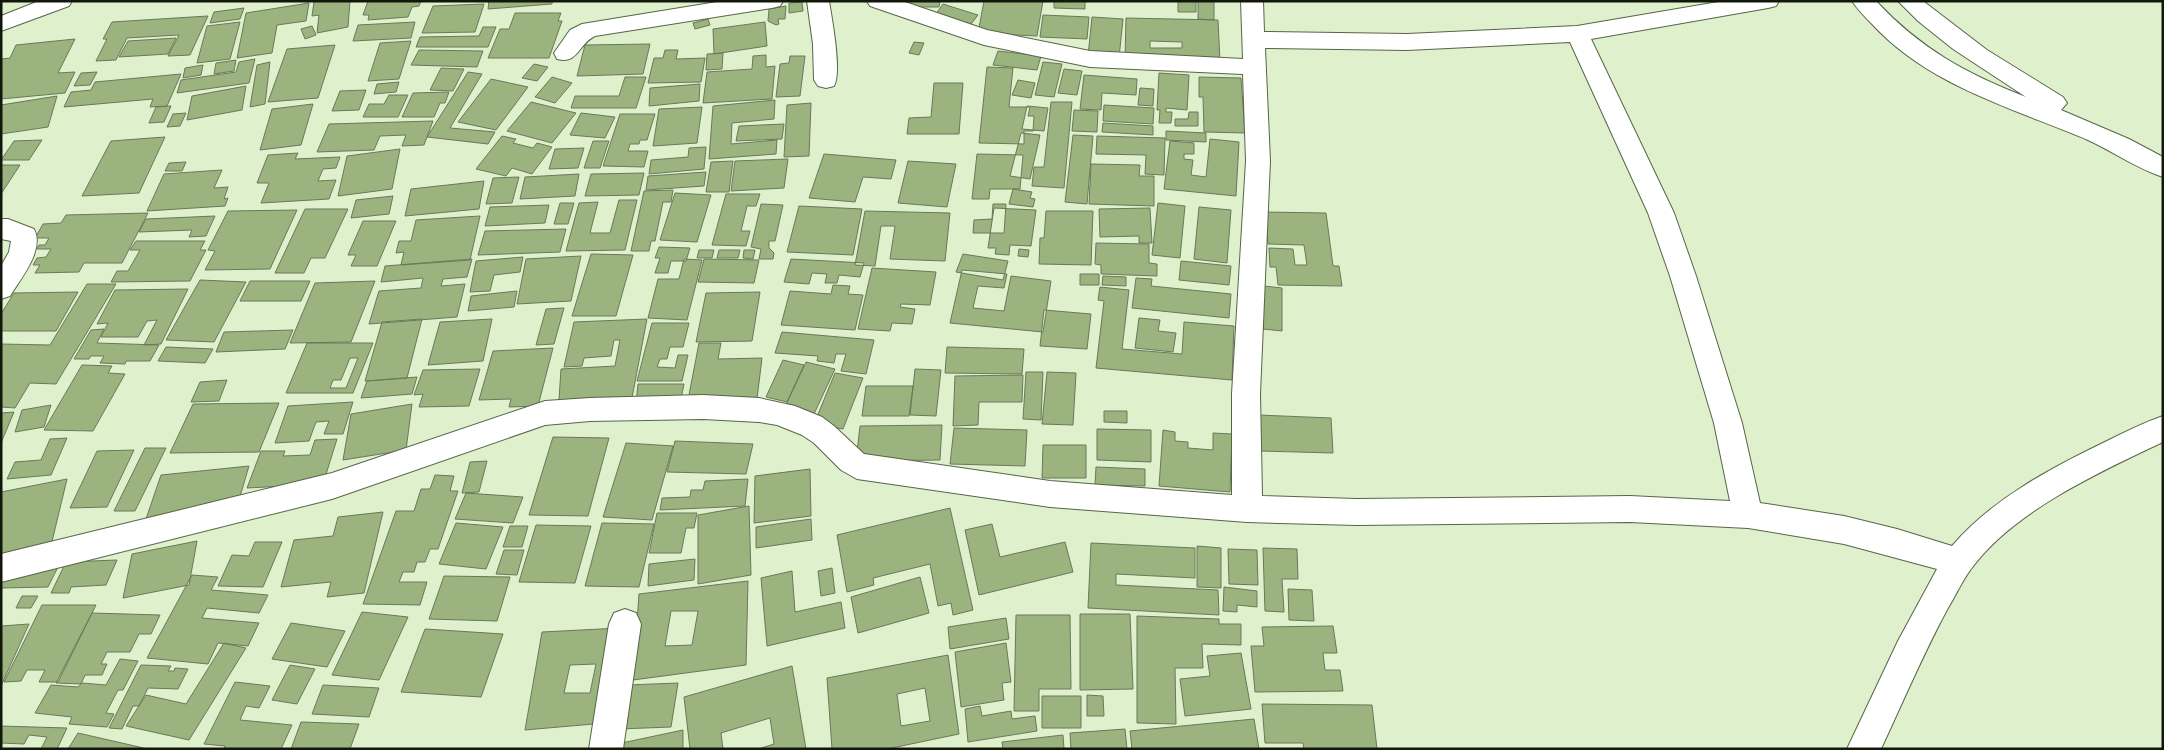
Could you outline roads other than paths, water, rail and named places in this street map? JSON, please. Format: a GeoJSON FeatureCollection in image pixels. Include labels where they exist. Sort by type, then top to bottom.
{"type":"FeatureCollection","features":[{"type":"Feature","properties":{"kind":"street"},"geometry":{"type":"LineString","coordinates":[[1,24],[61,1]]}},
{"type":"Feature","properties":{"kind":"street"},"geometry":{"type":"LineString","coordinates":[[565,53],[578,35],[590,30],[772,1]]}},
{"type":"Feature","properties":{"kind":"street"},"geometry":{"type":"LineString","coordinates":[[818,1],[824,44],[826,80]]}},
{"type":"Feature","properties":{"kind":"street"},"geometry":{"type":"LineString","coordinates":[[878,1],[984,36],[1090,59],[1254,67]]}},
{"type":"Feature","properties":{"kind":"street"},"geometry":{"type":"LineString","coordinates":[[1246,509],[1246,394],[1258,161],[1252,1]]}},
{"type":"Feature","properties":{"kind":"street"},"geometry":{"type":"LineString","coordinates":[[1254,40],[1407,42],[1577,34],[1768,1]]}},
{"type":"Feature","properties":{"kind":"street"},"geometry":{"type":"LineString","coordinates":[[1863,1],[1890,31],[1927,59],[1978,88],[2056,117],[2121,145]]}},
{"type":"Feature","properties":{"kind":"street"},"geometry":{"type":"LineString","coordinates":[[1909,1],[1938,28],[1994,67],[2121,145],[2163,168]]}},
{"type":"Feature","properties":{"kind":"street"},"geometry":{"type":"LineString","coordinates":[[1577,34],[1661,213],[1683,276],[1728,423],[1748,516]]}},
{"type":"Feature","properties":{"kind":"street"},"geometry":{"type":"LineString","coordinates":[[1,229],[8,229],[25,236],[22,253],[1,289]]}},
{"type":"Feature","properties":{"kind":"street"},"geometry":{"type":"LineString","coordinates":[[1,568],[332,486],[545,414],[580,409],[763,410],[812,426],[828,438],[845,458],[856,466],[1050,494],[1246,509],[1357,512],[1630,510],[1748,516],[1844,530],[1897,543],[1958,562]]}},
{"type":"Feature","properties":{"kind":"street"},"geometry":{"type":"LineString","coordinates":[[1863,749],[1921,626],[1958,562],[1990,530],[2026,502],[2091,462],[2163,428]]}},
{"type":"Feature","properties":{"kind":"street"},"geometry":{"type":"LineString","coordinates":[[606,749],[625,624]]}}]}
